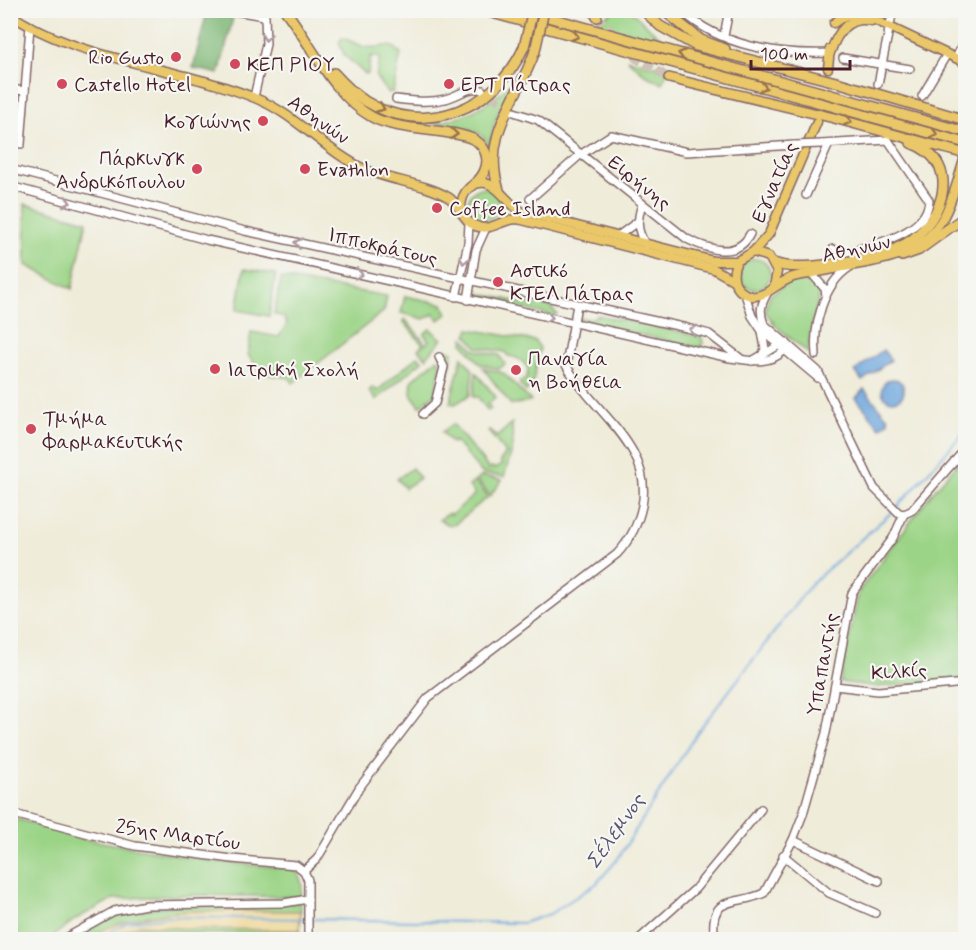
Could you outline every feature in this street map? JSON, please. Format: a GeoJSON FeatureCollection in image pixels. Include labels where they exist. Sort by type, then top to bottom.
{"type":"FeatureCollection","features":[{"type":"Feature","properties":{"kind":"highway"},"geometry":{"type":"LineString","coordinates":[[285,10],[343,92],[372,117],[408,129],[459,134],[474,139],[485,151],[487,168],[483,177],[469,189]]}},
{"type":"Feature","properties":{"kind":"highway"},"geometry":{"type":"LineString","coordinates":[[481,10],[966,143]]}},
{"type":"Feature","properties":{"kind":"highway"},"geometry":{"type":"LineString","coordinates":[[522,10],[966,132]]}},
{"type":"Feature","properties":{"kind":"highway"},"geometry":{"type":"LineString","coordinates":[[320,58],[350,89],[369,103],[396,114],[428,118],[455,113],[488,96],[512,71],[524,47],[533,10]]}},
{"type":"Feature","properties":{"kind":"highway"},"geometry":{"type":"LineString","coordinates":[[499,190],[495,163],[498,127],[525,77],[535,51],[544,10]]}},
{"type":"Feature","properties":{"kind":"highway"},"geometry":{"type":"LineString","coordinates":[[643,10],[660,26],[696,46],[966,120]]}},
{"type":"Feature","properties":{"kind":"highway"},"geometry":{"type":"LineString","coordinates":[[663,10],[682,28],[701,40],[743,58]]}},
{"type":"Feature","properties":{"kind":"highway"},"geometry":{"type":"LineString","coordinates":[[669,78],[885,131],[965,157]]}},
{"type":"Feature","properties":{"kind":"highway"},"geometry":{"type":"LineString","coordinates":[[774,263],[787,268],[802,268],[883,252],[908,242],[929,222],[942,196],[942,169],[930,153],[885,131]]}},
{"type":"Feature","properties":{"kind":"highway"},"geometry":{"type":"LineString","coordinates":[[902,256],[919,250],[966,216]]}},
{"type":"Feature","properties":{"kind":"main road"},"geometry":{"type":"LineString","coordinates":[[828,68],[837,10]]}},
{"type":"Feature","properties":{"kind":"main road"},"geometry":{"type":"LineString","coordinates":[[859,10],[890,28],[966,63]]}},
{"type":"Feature","properties":{"kind":"main road","name":"Αθηνών"},"geometry":{"type":"LineString","coordinates":[[10,14],[57,38],[254,98],[285,114],[360,167],[438,193],[453,201],[469,223]]}},
{"type":"Feature","properties":{"kind":"main road"},"geometry":{"type":"LineString","coordinates":[[834,23],[850,14],[868,16]]}},
{"type":"Feature","properties":{"kind":"main road"},"geometry":{"type":"LineString","coordinates":[[830,53],[837,34],[850,22],[861,19],[880,23]]}},
{"type":"Feature","properties":{"kind":"main road","name":"Εγνατίας"},"geometry":{"type":"LineString","coordinates":[[753,252],[769,234],[817,122]]}},
{"type":"Feature","properties":{"kind":"main road","name":"Αθηνών"},"geometry":{"type":"LineString","coordinates":[[745,294],[757,296],[788,278],[902,256],[929,235],[942,219],[965,157]]}},
{"type":"Feature","properties":{"kind":"main road","name":"Αθηνών"},"geometry":{"type":"LineString","coordinates":[[438,193],[489,184],[499,190]]}},
{"type":"Feature","properties":{"kind":"main road"},"geometry":{"type":"LineString","coordinates":[[461,209],[469,189]]}},
{"type":"Feature","properties":{"kind":"main road"},"geometry":{"type":"LineString","coordinates":[[499,190],[505,200],[523,212],[646,245],[714,261],[737,261],[753,252],[769,257],[774,263],[777,277],[771,289]]}},
{"type":"Feature","properties":{"kind":"main road"},"geometry":{"type":"LineString","coordinates":[[499,221],[505,212],[505,200]]}},
{"type":"Feature","properties":{"kind":"main road"},"geometry":{"type":"LineString","coordinates":[[469,223],[486,228],[499,221],[522,219],[714,269],[734,280],[745,294]]}},
{"type":"Feature","properties":{"kind":"main road"},"geometry":{"type":"LineString","coordinates":[[734,280],[737,261]]}},
{"type":"Feature","properties":{"kind":"street"},"geometry":{"type":"LineString","coordinates":[[228,10],[265,16],[266,44],[254,98]]}},
{"type":"Feature","properties":{"kind":"street"},"geometry":{"type":"LineString","coordinates":[[681,10],[698,23],[724,36],[784,54],[830,53]]}},
{"type":"Feature","properties":{"kind":"street"},"geometry":{"type":"LineString","coordinates":[[724,36],[729,10]]}},
{"type":"Feature","properties":{"kind":"street"},"geometry":{"type":"LineString","coordinates":[[878,84],[893,10]]}},
{"type":"Feature","properties":{"kind":"street"},"geometry":{"type":"LineString","coordinates":[[21,144],[30,26]]}},
{"type":"Feature","properties":{"kind":"street"},"geometry":{"type":"LineString","coordinates":[[922,96],[966,37]]}},
{"type":"Feature","properties":{"kind":"street"},"geometry":{"type":"LineString","coordinates":[[843,58],[910,69]]}},
{"type":"Feature","properties":{"kind":"street"},"geometry":{"type":"LineString","coordinates":[[10,89],[25,91]]}},
{"type":"Feature","properties":{"kind":"street"},"geometry":{"type":"LineString","coordinates":[[396,99],[432,101],[445,99],[471,89],[483,90]]}},
{"type":"Feature","properties":{"kind":"street","name":"Ειρήνης"},"geometry":{"type":"LineString","coordinates":[[514,112],[538,120],[679,234],[705,247],[730,251],[745,242],[750,234]]}},
{"type":"Feature","properties":{"kind":"street"},"geometry":{"type":"LineString","coordinates":[[530,199],[580,155],[611,135],[687,152],[888,140],[929,200],[927,209],[915,225],[899,236],[840,254],[833,249]]}},
{"type":"Feature","properties":{"kind":"street"},"geometry":{"type":"LineString","coordinates":[[806,195],[825,144]]}},
{"type":"Feature","properties":{"kind":"street","name":"Ιπποκράτους"},"geometry":{"type":"LineString","coordinates":[[10,169],[217,225],[709,334],[742,360]]}},
{"type":"Feature","properties":{"kind":"street","name":"Ιπποκράτους"},"geometry":{"type":"LineString","coordinates":[[10,186],[188,235],[742,360],[760,362],[770,360],[784,351]]}},
{"type":"Feature","properties":{"kind":"street"},"geometry":{"type":"LineString","coordinates":[[642,204],[637,222],[638,233],[646,245]]}},
{"type":"Feature","properties":{"kind":"street"},"geometry":{"type":"LineString","coordinates":[[616,237],[637,222]]}},
{"type":"Feature","properties":{"kind":"street"},"geometry":{"type":"LineString","coordinates":[[456,297],[468,243],[469,223]]}},
{"type":"Feature","properties":{"kind":"street"},"geometry":{"type":"LineString","coordinates":[[468,300],[476,250],[486,228]]}},
{"type":"Feature","properties":{"kind":"street"},"geometry":{"type":"LineString","coordinates":[[816,355],[814,339],[826,298],[839,276],[855,265]]}},
{"type":"Feature","properties":{"kind":"street"},"geometry":{"type":"LineString","coordinates":[[812,274],[825,289],[826,298]]}},
{"type":"Feature","properties":{"kind":"street"},"geometry":{"type":"LineString","coordinates":[[771,289],[761,306],[760,315],[764,324],[811,362],[826,387],[869,477],[883,498],[901,513],[911,511],[966,448]]}},
{"type":"Feature","properties":{"kind":"street"},"geometry":{"type":"LineString","coordinates":[[745,294],[752,316],[762,331],[813,373],[826,387]]}},
{"type":"Feature","properties":{"kind":"street"},"geometry":{"type":"LineString","coordinates":[[308,937],[308,880],[304,871],[317,859],[364,781],[428,698],[617,554],[634,532],[644,498],[640,461],[566,365],[577,305]]}},
{"type":"Feature","properties":{"kind":"street"},"geometry":{"type":"LineString","coordinates":[[762,331],[765,349],[762,356]]}},
{"type":"Feature","properties":{"kind":"street"},"geometry":{"type":"LineString","coordinates":[[751,361],[786,342]]}},
{"type":"Feature","properties":{"kind":"street"},"geometry":{"type":"LineString","coordinates":[[784,351],[786,342]]}},
{"type":"Feature","properties":{"kind":"street"},"geometry":{"type":"LineString","coordinates":[[423,414],[435,404],[444,364],[439,357]]}},
{"type":"Feature","properties":{"kind":"street","name":"Υπαπαντής"},"geometry":{"type":"LineString","coordinates":[[715,939],[713,921],[718,909],[726,903],[764,893],[793,840],[823,743],[852,592],[893,538],[901,513]]}},
{"type":"Feature","properties":{"kind":"street","name":"Κιλκίς"},"geometry":{"type":"LineString","coordinates":[[835,686],[878,691],[966,683]]}},
{"type":"Feature","properties":{"kind":"street"},"geometry":{"type":"LineString","coordinates":[[638,939],[695,889],[761,809]]}},
{"type":"Feature","properties":{"kind":"street","name":"25ης Μαρτίου"},"geometry":{"type":"LineString","coordinates":[[10,813],[135,846],[232,859],[287,863],[296,865],[304,871]]}},
{"type":"Feature","properties":{"kind":"street"},"geometry":{"type":"LineString","coordinates":[[793,840],[879,881]]}},
{"type":"Feature","properties":{"kind":"street"},"geometry":{"type":"LineString","coordinates":[[783,855],[829,892],[875,913]]}},
{"type":"Feature","properties":{"kind":"street"},"geometry":{"type":"LineString","coordinates":[[62,939],[114,911],[146,905],[284,903],[308,899]]}},
{"type":"Feature","properties":{"kind":"green space"},"geometry":{"type":"Polygon","coordinates":[[[207,11],[234,14],[219,74],[193,68],[207,11]]]}},
{"type":"Feature","properties":{"kind":"green space"},"geometry":{"type":"Polygon","coordinates":[[[614,11],[631,11],[656,34],[671,44],[593,24],[614,11]]]}},
{"type":"Feature","properties":{"kind":"green space"},"geometry":{"type":"Polygon","coordinates":[[[342,38],[370,48],[393,47],[401,54],[393,92],[387,93],[376,77],[380,58],[371,56],[368,74],[365,74],[344,55],[339,42],[342,38]]]}},
{"type":"Feature","properties":{"kind":"green space"},"geometry":{"type":"Polygon","coordinates":[[[627,59],[669,69],[662,83],[647,76],[627,59]]]}},
{"type":"Feature","properties":{"kind":"green space"},"geometry":{"type":"Polygon","coordinates":[[[524,62],[519,81],[497,117],[490,149],[481,135],[474,131],[432,123],[460,117],[486,104],[508,86],[524,62]]]}},
{"type":"Feature","properties":{"kind":"green space"},"geometry":{"type":"Polygon","coordinates":[[[484,188],[495,193],[500,204],[495,215],[484,220],[473,215],[468,204],[473,193],[484,188]]]}},
{"type":"Feature","properties":{"kind":"green space"},"geometry":{"type":"Polygon","coordinates":[[[25,204],[87,221],[72,289],[26,265],[25,204]]]}},
{"type":"Feature","properties":{"kind":"green space"},"geometry":{"type":"Polygon","coordinates":[[[755,259],[766,263],[770,274],[766,285],[755,289],[744,285],[740,274],[744,263],[755,259]]]}},
{"type":"Feature","properties":{"kind":"green space"},"geometry":{"type":"Polygon","coordinates":[[[244,269],[276,274],[269,316],[237,310],[244,269]]]}},
{"type":"Feature","properties":{"kind":"green space"},"geometry":{"type":"Polygon","coordinates":[[[281,278],[387,296],[384,311],[293,383],[290,378],[262,373],[248,355],[251,332],[279,337],[287,324],[284,317],[274,314],[281,278]]]}},
{"type":"Feature","properties":{"kind":"green space"},"geometry":{"type":"Polygon","coordinates":[[[794,279],[811,282],[820,293],[808,353],[776,326],[765,311],[770,295],[794,279]]]}},
{"type":"Feature","properties":{"kind":"green space"},"geometry":{"type":"Polygon","coordinates":[[[476,290],[479,294],[534,305],[547,303],[557,314],[554,316],[472,297],[476,290]]]}},
{"type":"Feature","properties":{"kind":"green space"},"geometry":{"type":"Polygon","coordinates":[[[405,296],[443,304],[447,314],[439,320],[433,314],[424,319],[401,313],[405,296]]]}},
{"type":"Feature","properties":{"kind":"green space"},"geometry":{"type":"Polygon","coordinates":[[[598,315],[701,336],[703,343],[701,347],[696,347],[580,322],[577,318],[590,319],[598,315]]]}},
{"type":"Feature","properties":{"kind":"green space"},"geometry":{"type":"Polygon","coordinates":[[[405,319],[426,344],[429,341],[424,334],[430,329],[442,339],[426,358],[418,349],[423,345],[403,321],[405,319]]]}},
{"type":"Feature","properties":{"kind":"green space"},"geometry":{"type":"Polygon","coordinates":[[[469,329],[535,341],[540,348],[532,387],[526,391],[519,383],[527,377],[528,368],[522,361],[508,356],[505,352],[477,347],[467,335],[469,329]]]}},
{"type":"Feature","properties":{"kind":"green space"},"geometry":{"type":"Polygon","coordinates":[[[464,338],[475,350],[499,355],[505,364],[499,369],[480,364],[463,343],[464,338]]]}},
{"type":"Feature","properties":{"kind":"green space"},"geometry":{"type":"Polygon","coordinates":[[[445,349],[453,352],[442,401],[439,401],[446,364],[441,356],[445,349]]]}},
{"type":"Feature","properties":{"kind":"green space"},"geometry":{"type":"Polygon","coordinates":[[[418,356],[422,361],[376,400],[369,391],[373,387],[377,391],[418,356]]]}},
{"type":"Feature","properties":{"kind":"green space"},"geometry":{"type":"Polygon","coordinates":[[[462,357],[473,370],[470,395],[455,404],[450,403],[462,357]]]}},
{"type":"Feature","properties":{"kind":"green space"},"geometry":{"type":"Polygon","coordinates":[[[438,359],[441,365],[435,394],[420,406],[411,394],[412,380],[438,359]]]}},
{"type":"Feature","properties":{"kind":"green space"},"geometry":{"type":"Polygon","coordinates":[[[483,368],[503,373],[531,401],[511,405],[483,368]]]}},
{"type":"Feature","properties":{"kind":"green space"},"geometry":{"type":"Polygon","coordinates":[[[476,373],[496,397],[488,404],[491,409],[488,411],[478,397],[473,397],[476,373]]]}},
{"type":"Feature","properties":{"kind":"green space"},"geometry":{"type":"Polygon","coordinates":[[[512,423],[513,447],[504,477],[482,473],[455,441],[452,443],[442,432],[453,424],[489,469],[492,467],[494,469],[502,465],[500,461],[506,453],[488,431],[490,430],[497,437],[512,423]]]}},
{"type":"Feature","properties":{"kind":"green space"},"geometry":{"type":"Polygon","coordinates":[[[965,455],[965,679],[877,687],[840,682],[859,591],[931,494],[965,455]]]}},
{"type":"Feature","properties":{"kind":"green space"},"geometry":{"type":"Polygon","coordinates":[[[412,468],[420,478],[405,488],[397,479],[412,468]]]}},
{"type":"Feature","properties":{"kind":"green space"},"geometry":{"type":"Polygon","coordinates":[[[482,476],[502,480],[490,496],[477,480],[482,476]]]}},
{"type":"Feature","properties":{"kind":"green space"},"geometry":{"type":"Polygon","coordinates":[[[475,481],[488,497],[455,524],[449,525],[439,520],[449,513],[451,515],[475,494],[469,486],[475,481]]]}},
{"type":"Feature","properties":{"kind":"green space"},"geometry":{"type":"Polygon","coordinates":[[[10,817],[84,839],[219,862],[289,868],[298,873],[302,884],[301,897],[187,895],[113,899],[76,919],[49,939],[11,939],[10,817]]]}},
{"type":"Feature","properties":{"kind":"green space"},"geometry":{"type":"Polygon","coordinates":[[[301,903],[300,933],[130,935],[120,939],[72,940],[108,919],[152,908],[203,904],[301,903]]]}},
{"type":"Feature","properties":{"kind":"sand"},"geometry":{"type":"Polygon","coordinates":[[[187,911],[300,911],[300,930],[189,929],[140,925],[105,939],[86,939],[122,923],[187,911]]]}},
{"type":"Feature","properties":{"kind":"water"},"geometry":{"type":"Polygon","coordinates":[[[883,350],[891,360],[862,381],[855,371],[883,350]]]}},
{"type":"Feature","properties":{"kind":"water"},"geometry":{"type":"Polygon","coordinates":[[[893,379],[901,382],[904,390],[901,398],[893,401],[885,398],[882,390],[885,382],[893,379]]]}},
{"type":"Feature","properties":{"kind":"water"},"geometry":{"type":"Polygon","coordinates":[[[864,389],[888,418],[888,422],[880,428],[856,398],[864,389]]]}},
{"type":"Feature","properties":{"kind":"waterway","name":"Σέλεμνος"},"geometry":{"type":"LineString","coordinates":[[897,507],[966,430]]}},
{"type":"Feature","properties":{"kind":"waterway","name":"Σέλεμνος"},"geometry":{"type":"LineString","coordinates":[[311,919],[523,923],[550,914],[596,884],[617,860],[696,734],[812,583],[893,511]]}},
{"type":"Feature","properties":{"kind":"waterway","name":"Σέλεμνος"},"geometry":{"type":"LineString","coordinates":[[97,940],[128,922],[168,917],[305,919]]}},
{"type":"Feature","properties":{"kind":"tunnel"},"geometry":{"type":"LineString","coordinates":[[597,17],[637,59],[669,78]]}},
{"type":"Feature","properties":{"kind":"tunnel"},"geometry":{"type":"LineString","coordinates":[[818,120],[828,68]]}},
{"type":"Feature","properties":{"kind":"tunnel"},"geometry":{"type":"LineString","coordinates":[[485,92],[510,109]]}},
{"type":"Feature","properties":{"kind":"place","name":"Rio Gusto"},"geometry":{"type":"Point","coordinates":[176,57]}},
{"type":"Feature","properties":{"kind":"place","name":"ΚΕΠ ΡΙΟΥ"},"geometry":{"type":"Point","coordinates":[235,64]}},
{"type":"Feature","properties":{"kind":"place","name":"Castello Hotel"},"geometry":{"type":"Point","coordinates":[62,84]}},
{"type":"Feature","properties":{"kind":"place","name":"ΕΡΤ Πάτρας"},"geometry":{"type":"Point","coordinates":[449,84]}},
{"type":"Feature","properties":{"kind":"place","name":"Κογιώνης"},"geometry":{"type":"Point","coordinates":[263,121]}},
{"type":"Feature","properties":{"kind":"place","name":"Πάρκινγκ Ανδρικόπουλου"},"geometry":{"type":"Point","coordinates":[197,169]}},
{"type":"Feature","properties":{"kind":"place","name":"Evathlon"},"geometry":{"type":"Point","coordinates":[305,169]}},
{"type":"Feature","properties":{"kind":"place","name":"Coffee Island"},"geometry":{"type":"Point","coordinates":[437,208]}},
{"type":"Feature","properties":{"kind":"place","name":"Αστικό ΚΤΕΛ Πάτρας"},"geometry":{"type":"Point","coordinates":[498,282]}},
{"type":"Feature","properties":{"kind":"place","name":"Ιατρική Σχολή"},"geometry":{"type":"Point","coordinates":[215,369]}},
{"type":"Feature","properties":{"kind":"place","name":"Παναγία η Βοήθεια"},"geometry":{"type":"Point","coordinates":[516,370]}},
{"type":"Feature","properties":{"kind":"place","name":"Τμήμα Φαρμακευτικής"},"geometry":{"type":"Point","coordinates":[31,429]}}]}
